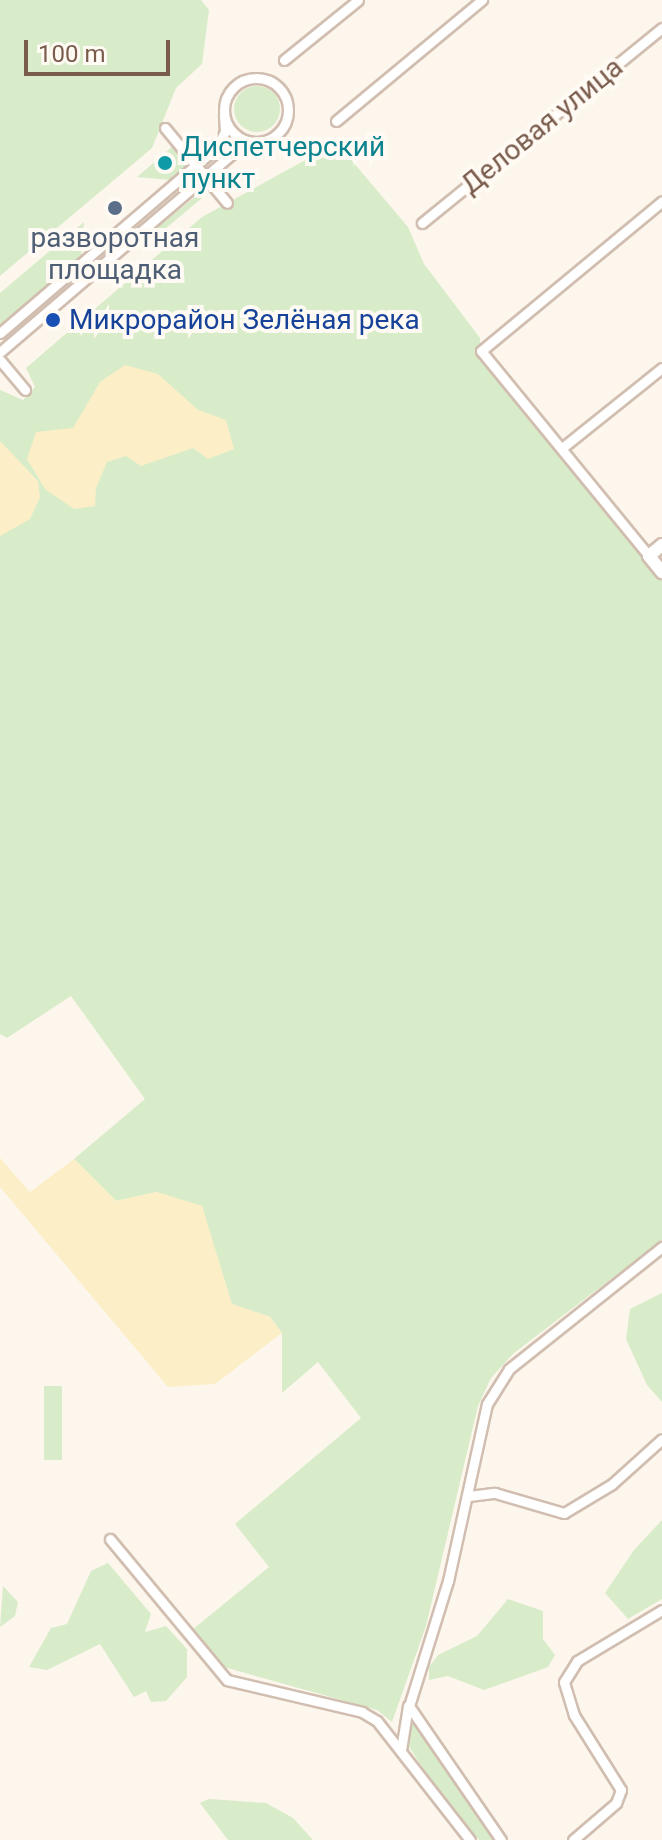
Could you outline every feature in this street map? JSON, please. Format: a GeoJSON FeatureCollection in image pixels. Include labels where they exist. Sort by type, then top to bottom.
{"type":"FeatureCollection","features":[{"type":"Feature","properties":{"kind":"street"},"geometry":{"type":"LineString","coordinates":[[284,60],[358,0]]}},
{"type":"Feature","properties":{"kind":"street"},"geometry":{"type":"LineString","coordinates":[[336,121],[482,0]]}},
{"type":"Feature","properties":{"kind":"street","name":"Деловая улица"},"geometry":{"type":"LineString","coordinates":[[422,223],[662,28]]}},
{"type":"Feature","properties":{"kind":"street"},"geometry":{"type":"LineString","coordinates":[[0,333],[196,166],[223,137],[227,97],[242,81],[260,78],[282,92],[288,108],[284,126],[272,138],[247,141],[0,352]]}},
{"type":"Feature","properties":{"kind":"street"},"geometry":{"type":"LineString","coordinates":[[224,115],[231,130],[247,141]]}},
{"type":"Feature","properties":{"kind":"street"},"geometry":{"type":"LineString","coordinates":[[165,128],[227,203]]}},
{"type":"Feature","properties":{"kind":"street"},"geometry":{"type":"LineString","coordinates":[[662,201],[481,351],[662,572]]}},
{"type":"Feature","properties":{"kind":"street"},"geometry":{"type":"LineString","coordinates":[[0,360],[25,390]]}},
{"type":"Feature","properties":{"kind":"street"},"geometry":{"type":"LineString","coordinates":[[562,448],[662,368]]}},
{"type":"Feature","properties":{"kind":"street"},"geometry":{"type":"LineString","coordinates":[[649,556],[662,545]]}},
{"type":"Feature","properties":{"kind":"street"},"geometry":{"type":"LineString","coordinates":[[401,1750],[409,1706],[469,1496],[487,1404],[499,1380],[662,1247]]}},
{"type":"Feature","properties":{"kind":"street"},"geometry":{"type":"LineString","coordinates":[[469,1496],[495,1493],[564,1513],[612,1484],[662,1439]]}},
{"type":"Feature","properties":{"kind":"street"},"geometry":{"type":"LineString","coordinates":[[110,1539],[227,1680],[362,1712],[401,1750],[470,1840]]}},
{"type":"Feature","properties":{"kind":"street"},"geometry":{"type":"LineString","coordinates":[[573,1840],[620,1797],[617,1781],[574,1715],[564,1682],[577,1661],[662,1610]]}},
{"type":"Feature","properties":{"kind":"street"},"geometry":{"type":"LineString","coordinates":[[409,1706],[501,1840]]}},
{"type":"Feature","properties":{"kind":"green space"},"geometry":{"type":"Polygon","coordinates":[[[0,0],[201,0],[209,10],[202,64],[176,88],[152,148],[0,276],[0,0]]]}},
{"type":"Feature","properties":{"kind":"green space"},"geometry":{"type":"Polygon","coordinates":[[[257,86],[273,93],[280,109],[273,125],[257,132],[241,125],[234,109],[241,93],[257,86]]]}},
{"type":"Feature","properties":{"kind":"green space"},"geometry":{"type":"Polygon","coordinates":[[[173,146],[185,160],[185,169],[171,180],[137,177],[173,146]]]}},
{"type":"Feature","properties":{"kind":"green space"},"geometry":{"type":"Polygon","coordinates":[[[347,155],[408,227],[424,264],[480,338],[480,355],[662,576],[662,1240],[514,1353],[491,1378],[478,1406],[426,1626],[392,1722],[377,1710],[224,1667],[192,1630],[269,1567],[235,1524],[361,1418],[318,1362],[282,1393],[282,1333],[270,1317],[232,1304],[222,1274],[157,1192],[116,1201],[74,1159],[145,1099],[71,996],[7,1038],[0,1034],[0,390],[23,400],[35,387],[26,368],[202,217],[309,158],[347,155]]]}},
{"type":"Feature","properties":{"kind":"green space"},"geometry":{"type":"Polygon","coordinates":[[[201,192],[208,193],[141,249],[141,241],[201,192]]]}},
{"type":"Feature","properties":{"kind":"green space"},"geometry":{"type":"Polygon","coordinates":[[[84,222],[81,257],[0,327],[0,293],[84,222]]]}},
{"type":"Feature","properties":{"kind":"green space"},"geometry":{"type":"Polygon","coordinates":[[[662,1293],[662,1402],[647,1385],[626,1339],[630,1309],[662,1293]]]}},
{"type":"Feature","properties":{"kind":"green space"},"geometry":{"type":"Polygon","coordinates":[[[44,1386],[62,1386],[62,1460],[44,1460],[44,1386]]]}},
{"type":"Feature","properties":{"kind":"green space"},"geometry":{"type":"Polygon","coordinates":[[[662,1520],[662,1599],[628,1619],[605,1593],[634,1550],[662,1520]]]}},
{"type":"Feature","properties":{"kind":"green space"},"geometry":{"type":"Polygon","coordinates":[[[108,1563],[151,1614],[145,1632],[166,1626],[187,1649],[187,1677],[166,1701],[151,1702],[146,1691],[134,1697],[100,1644],[47,1670],[29,1667],[51,1628],[67,1624],[91,1571],[108,1563]]]}},
{"type":"Feature","properties":{"kind":"green space"},"geometry":{"type":"Polygon","coordinates":[[[3,1586],[18,1602],[15,1616],[0,1627],[3,1586]]]}},
{"type":"Feature","properties":{"kind":"green space"},"geometry":{"type":"Polygon","coordinates":[[[508,1599],[543,1611],[543,1639],[555,1655],[548,1667],[484,1690],[448,1676],[429,1680],[429,1667],[438,1655],[477,1636],[508,1599]]]}},
{"type":"Feature","properties":{"kind":"green space"},"geometry":{"type":"Polygon","coordinates":[[[411,1720],[496,1840],[479,1840],[424,1770],[408,1745],[411,1720]]]}},
{"type":"Feature","properties":{"kind":"green space"},"geometry":{"type":"Polygon","coordinates":[[[209,1799],[266,1803],[293,1818],[313,1840],[228,1840],[200,1803],[209,1799]]]}},
{"type":"Feature","properties":{"kind":"sand"},"geometry":{"type":"Polygon","coordinates":[[[125,365],[158,374],[198,410],[226,420],[234,449],[208,459],[193,448],[141,466],[126,456],[107,462],[96,488],[95,506],[74,509],[45,489],[27,459],[36,432],[73,428],[100,382],[125,365]]]}},
{"type":"Feature","properties":{"kind":"sand"},"geometry":{"type":"Polygon","coordinates":[[[0,441],[38,481],[40,497],[30,519],[0,536],[0,441]]]}},
{"type":"Feature","properties":{"kind":"sand"},"geometry":{"type":"Polygon","coordinates":[[[0,1158],[30,1192],[74,1159],[116,1201],[157,1192],[202,1206],[232,1304],[270,1317],[282,1333],[215,1384],[168,1387],[0,1187],[0,1158]]]}},
{"type":"Feature","properties":{"kind":"place","name":"Диспетчерский пункт"},"geometry":{"type":"Point","coordinates":[165,163]}},
{"type":"Feature","properties":{"kind":"place","name":"разворотная площадка"},"geometry":{"type":"Point","coordinates":[115,208]}},
{"type":"Feature","properties":{"kind":"place","name":"Микрорайон Зелёная река"},"geometry":{"type":"Point","coordinates":[53,320]}}]}
